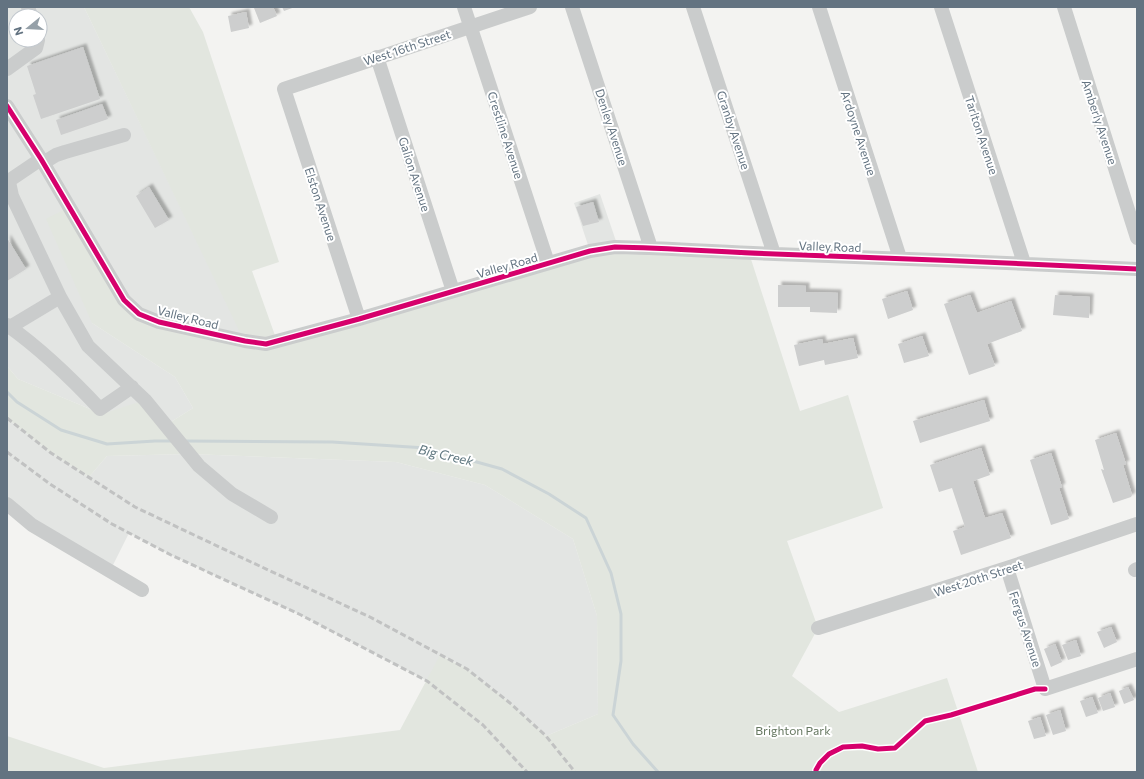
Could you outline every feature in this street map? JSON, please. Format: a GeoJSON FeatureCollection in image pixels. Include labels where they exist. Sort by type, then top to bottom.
{"type":"FeatureCollection","features":[{"type":"Feature","properties":{"kind":"street","name":"Crestline Avenue"},"geometry":{"type":"LineString","coordinates":[[464,7],[548,264]]}},
{"type":"Feature","properties":{"kind":"street","name":"West 16th Street"},"geometry":{"type":"LineString","coordinates":[[284,89],[530,7]]}},
{"type":"Feature","properties":{"kind":"street","name":"Denley Avenue"},"geometry":{"type":"LineString","coordinates":[[572,7],[651,248]]}},
{"type":"Feature","properties":{"kind":"street","name":"Granby Avenue"},"geometry":{"type":"LineString","coordinates":[[693,7],[774,254]]}},
{"type":"Feature","properties":{"kind":"street","name":"Ardoyne Avenue"},"geometry":{"type":"LineString","coordinates":[[819,7],[900,258]]}},
{"type":"Feature","properties":{"kind":"street","name":"Tarlton Avenue"},"geometry":{"type":"LineString","coordinates":[[941,7],[1024,263]]}},
{"type":"Feature","properties":{"kind":"street","name":"Amberly Avenue"},"geometry":{"type":"LineString","coordinates":[[1064,7],[1137,238]]}},
{"type":"Feature","properties":{"kind":"street"},"geometry":{"type":"LineString","coordinates":[[7,69],[36,48]]}},
{"type":"Feature","properties":{"kind":"street","name":"Galion Avenue"},"geometry":{"type":"LineString","coordinates":[[377,57],[453,291]]}},
{"type":"Feature","properties":{"kind":"street","name":"Elston Avenue"},"geometry":{"type":"LineString","coordinates":[[284,89],[359,319]]}},
{"type":"Feature","properties":{"kind":"street","name":"Valley Road"},"geometry":{"type":"LineString","coordinates":[[7,106],[42,161],[124,300],[139,314],[159,322],[245,341],[266,344],[359,319],[593,250],[615,247],[900,258],[986,263],[1024,263],[1137,270]]}},
{"type":"Feature","properties":{"kind":"street"},"geometry":{"type":"LineString","coordinates":[[124,135],[65,152],[42,161],[8,182],[12,196],[60,297],[88,346],[145,400],[199,466],[232,494],[271,517]]}},
{"type":"Feature","properties":{"kind":"street"},"geometry":{"type":"LineString","coordinates":[[60,297],[8,326],[41,352],[86,393],[100,409],[132,387]]}},
{"type":"Feature","properties":{"kind":"street"},"geometry":{"type":"LineString","coordinates":[[7,504],[32,525],[142,590]]}},
{"type":"Feature","properties":{"kind":"street","name":"West 20th Street"},"geometry":{"type":"LineString","coordinates":[[818,628],[1007,568],[1137,524]]}},
{"type":"Feature","properties":{"kind":"street","name":"Fergus Avenue"},"geometry":{"type":"LineString","coordinates":[[1007,568],[1045,689],[1137,659]]}},
{"type":"Feature","properties":{"kind":"shaded area"},"geometry":{"type":"Polygon","coordinates":[[[7,7],[84,7],[245,341],[92,323],[175,377],[193,408],[166,425],[102,414],[18,379],[7,366],[7,7]]]}},
{"type":"Feature","properties":{"kind":"shaded area"},"geometry":{"type":"Polygon","coordinates":[[[600,194],[618,247],[590,251],[574,203],[600,194]]]}},
{"type":"Feature","properties":{"kind":"shaded area"},"geometry":{"type":"Polygon","coordinates":[[[7,418],[51,453],[89,477],[107,456],[189,454],[396,462],[485,485],[573,539],[597,616],[598,714],[546,736],[510,703],[467,669],[441,655],[427,681],[301,615],[171,555],[129,533],[110,571],[7,504],[7,418]]]}},
{"type":"Feature","properties":{"kind":"green space","name":"Brighton Park"},"geometry":{"type":"Polygon","coordinates":[[[84,7],[189,7],[203,32],[279,262],[252,271],[277,341],[593,250],[749,253],[800,411],[848,395],[883,508],[787,541],[818,628],[792,676],[839,712],[947,678],[978,772],[7,772],[7,736],[104,768],[400,730],[440,655],[467,669],[510,703],[546,736],[598,714],[597,616],[573,539],[485,485],[396,462],[189,454],[107,456],[89,477],[51,453],[7,418],[7,366],[18,379],[102,414],[145,400],[166,425],[193,408],[175,377],[92,323],[46,219],[69,207],[139,314],[244,341],[84,7]]]}},
{"type":"Feature","properties":{"kind":"building"},"geometry":{"type":"Polygon","coordinates":[[[273,7],[277,16],[260,23],[254,8],[273,7]]]}},
{"type":"Feature","properties":{"kind":"building"},"geometry":{"type":"Polygon","coordinates":[[[282,7],[295,7],[284,11],[282,7]]]}},
{"type":"Feature","properties":{"kind":"building"},"geometry":{"type":"Polygon","coordinates":[[[246,12],[249,28],[231,32],[228,16],[246,12]]]}},
{"type":"Feature","properties":{"kind":"building"},"geometry":{"type":"Polygon","coordinates":[[[83,47],[100,99],[41,119],[33,95],[36,94],[27,66],[83,47]]]}},
{"type":"Feature","properties":{"kind":"building"},"geometry":{"type":"Polygon","coordinates":[[[102,104],[108,119],[61,135],[56,120],[102,104]]]}},
{"type":"Feature","properties":{"kind":"building"},"geometry":{"type":"Polygon","coordinates":[[[149,187],[169,220],[155,228],[136,196],[149,187]]]}},
{"type":"Feature","properties":{"kind":"building"},"geometry":{"type":"Polygon","coordinates":[[[593,202],[599,222],[583,226],[576,207],[593,202]]]}},
{"type":"Feature","properties":{"kind":"building"},"geometry":{"type":"Polygon","coordinates":[[[7,238],[26,269],[7,281],[7,238]]]}},
{"type":"Feature","properties":{"kind":"building"},"geometry":{"type":"Polygon","coordinates":[[[778,285],[806,286],[806,292],[838,293],[837,313],[810,312],[810,307],[778,307],[778,285]]]}},
{"type":"Feature","properties":{"kind":"building"},"geometry":{"type":"Polygon","coordinates":[[[907,291],[913,310],[888,319],[882,299],[907,291]]]}},
{"type":"Feature","properties":{"kind":"building"},"geometry":{"type":"Polygon","coordinates":[[[970,295],[977,313],[1011,301],[1022,331],[987,344],[995,366],[969,375],[944,304],[970,295]]]}},
{"type":"Feature","properties":{"kind":"building"},"geometry":{"type":"Polygon","coordinates":[[[1055,295],[1090,297],[1089,318],[1053,315],[1055,295]]]}},
{"type":"Feature","properties":{"kind":"building"},"geometry":{"type":"Polygon","coordinates":[[[922,336],[929,356],[904,363],[898,344],[922,336]]]}},
{"type":"Feature","properties":{"kind":"building"},"geometry":{"type":"Polygon","coordinates":[[[853,338],[858,358],[825,365],[824,360],[799,366],[794,345],[822,339],[823,344],[853,338]]]}},
{"type":"Feature","properties":{"kind":"building"},"geometry":{"type":"Polygon","coordinates":[[[984,400],[990,421],[920,443],[913,421],[984,400]]]}},
{"type":"Feature","properties":{"kind":"building"},"geometry":{"type":"Polygon","coordinates":[[[1116,433],[1126,464],[1123,465],[1132,495],[1131,497],[1113,503],[1101,469],[1104,470],[1095,440],[1116,433]]]}},
{"type":"Feature","properties":{"kind":"building"},"geometry":{"type":"Polygon","coordinates":[[[981,448],[990,475],[973,481],[985,518],[1002,513],[1011,538],[961,555],[953,531],[965,527],[952,488],[939,492],[930,465],[981,448]]]}},
{"type":"Feature","properties":{"kind":"building"},"geometry":{"type":"Polygon","coordinates":[[[1051,453],[1062,487],[1059,488],[1069,519],[1051,525],[1030,460],[1051,453]]]}},
{"type":"Feature","properties":{"kind":"building"},"geometry":{"type":"Polygon","coordinates":[[[1111,627],[1117,642],[1104,648],[1097,632],[1111,627]]]}},
{"type":"Feature","properties":{"kind":"building"},"geometry":{"type":"Polygon","coordinates":[[[1076,640],[1081,656],[1068,660],[1062,645],[1076,640]]]}},
{"type":"Feature","properties":{"kind":"building"},"geometry":{"type":"Polygon","coordinates":[[[1055,644],[1062,662],[1051,667],[1044,649],[1055,644]]]}},
{"type":"Feature","properties":{"kind":"building"},"geometry":{"type":"Polygon","coordinates":[[[1128,687],[1134,700],[1124,704],[1119,691],[1128,687]]]}},
{"type":"Feature","properties":{"kind":"building"},"geometry":{"type":"Polygon","coordinates":[[[1110,693],[1115,707],[1103,711],[1098,698],[1110,693]]]}},
{"type":"Feature","properties":{"kind":"building"},"geometry":{"type":"Polygon","coordinates":[[[1092,697],[1098,713],[1086,717],[1080,701],[1092,697]]]}},
{"type":"Feature","properties":{"kind":"building"},"geometry":{"type":"Polygon","coordinates":[[[1060,710],[1066,731],[1053,735],[1046,715],[1060,710]]]}},
{"type":"Feature","properties":{"kind":"building"},"geometry":{"type":"Polygon","coordinates":[[[1040,717],[1046,736],[1034,739],[1028,721],[1040,717]]]}},
{"type":"Feature","properties":{"kind":"waterway","name":"Big Creek"},"geometry":{"type":"LineString","coordinates":[[7,392],[17,402],[61,430],[107,444],[173,441]]}},
{"type":"Feature","properties":{"kind":"waterway","name":"Big Creek"},"geometry":{"type":"LineString","coordinates":[[185,441],[332,442],[426,448],[502,469],[549,494],[586,518],[611,573],[621,614],[621,661],[613,715],[633,744],[658,772]]}},
{"type":"Feature","properties":{"kind":"railway"},"geometry":{"type":"LineString","coordinates":[[7,418],[51,453],[135,507],[370,617],[467,669],[510,703],[546,736],[575,772]]}},
{"type":"Feature","properties":{"kind":"railway"},"geometry":{"type":"LineString","coordinates":[[7,452],[50,484],[112,524],[171,555],[301,615],[427,681],[483,725],[527,772]]}},
{"type":"Feature","properties":{"kind":"cycle path"},"geometry":{"type":"LineString","coordinates":[[7,106],[41,159],[124,300],[139,314],[159,322],[245,341],[266,344],[359,319],[590,251],[615,247],[1137,269]]}},
{"type":"Feature","properties":{"kind":"cycle path"},"geometry":{"type":"LineString","coordinates":[[816,772],[820,763],[829,754],[843,747],[862,746],[878,749],[895,748],[925,721],[951,715],[1035,689],[1045,689]]}}]}
